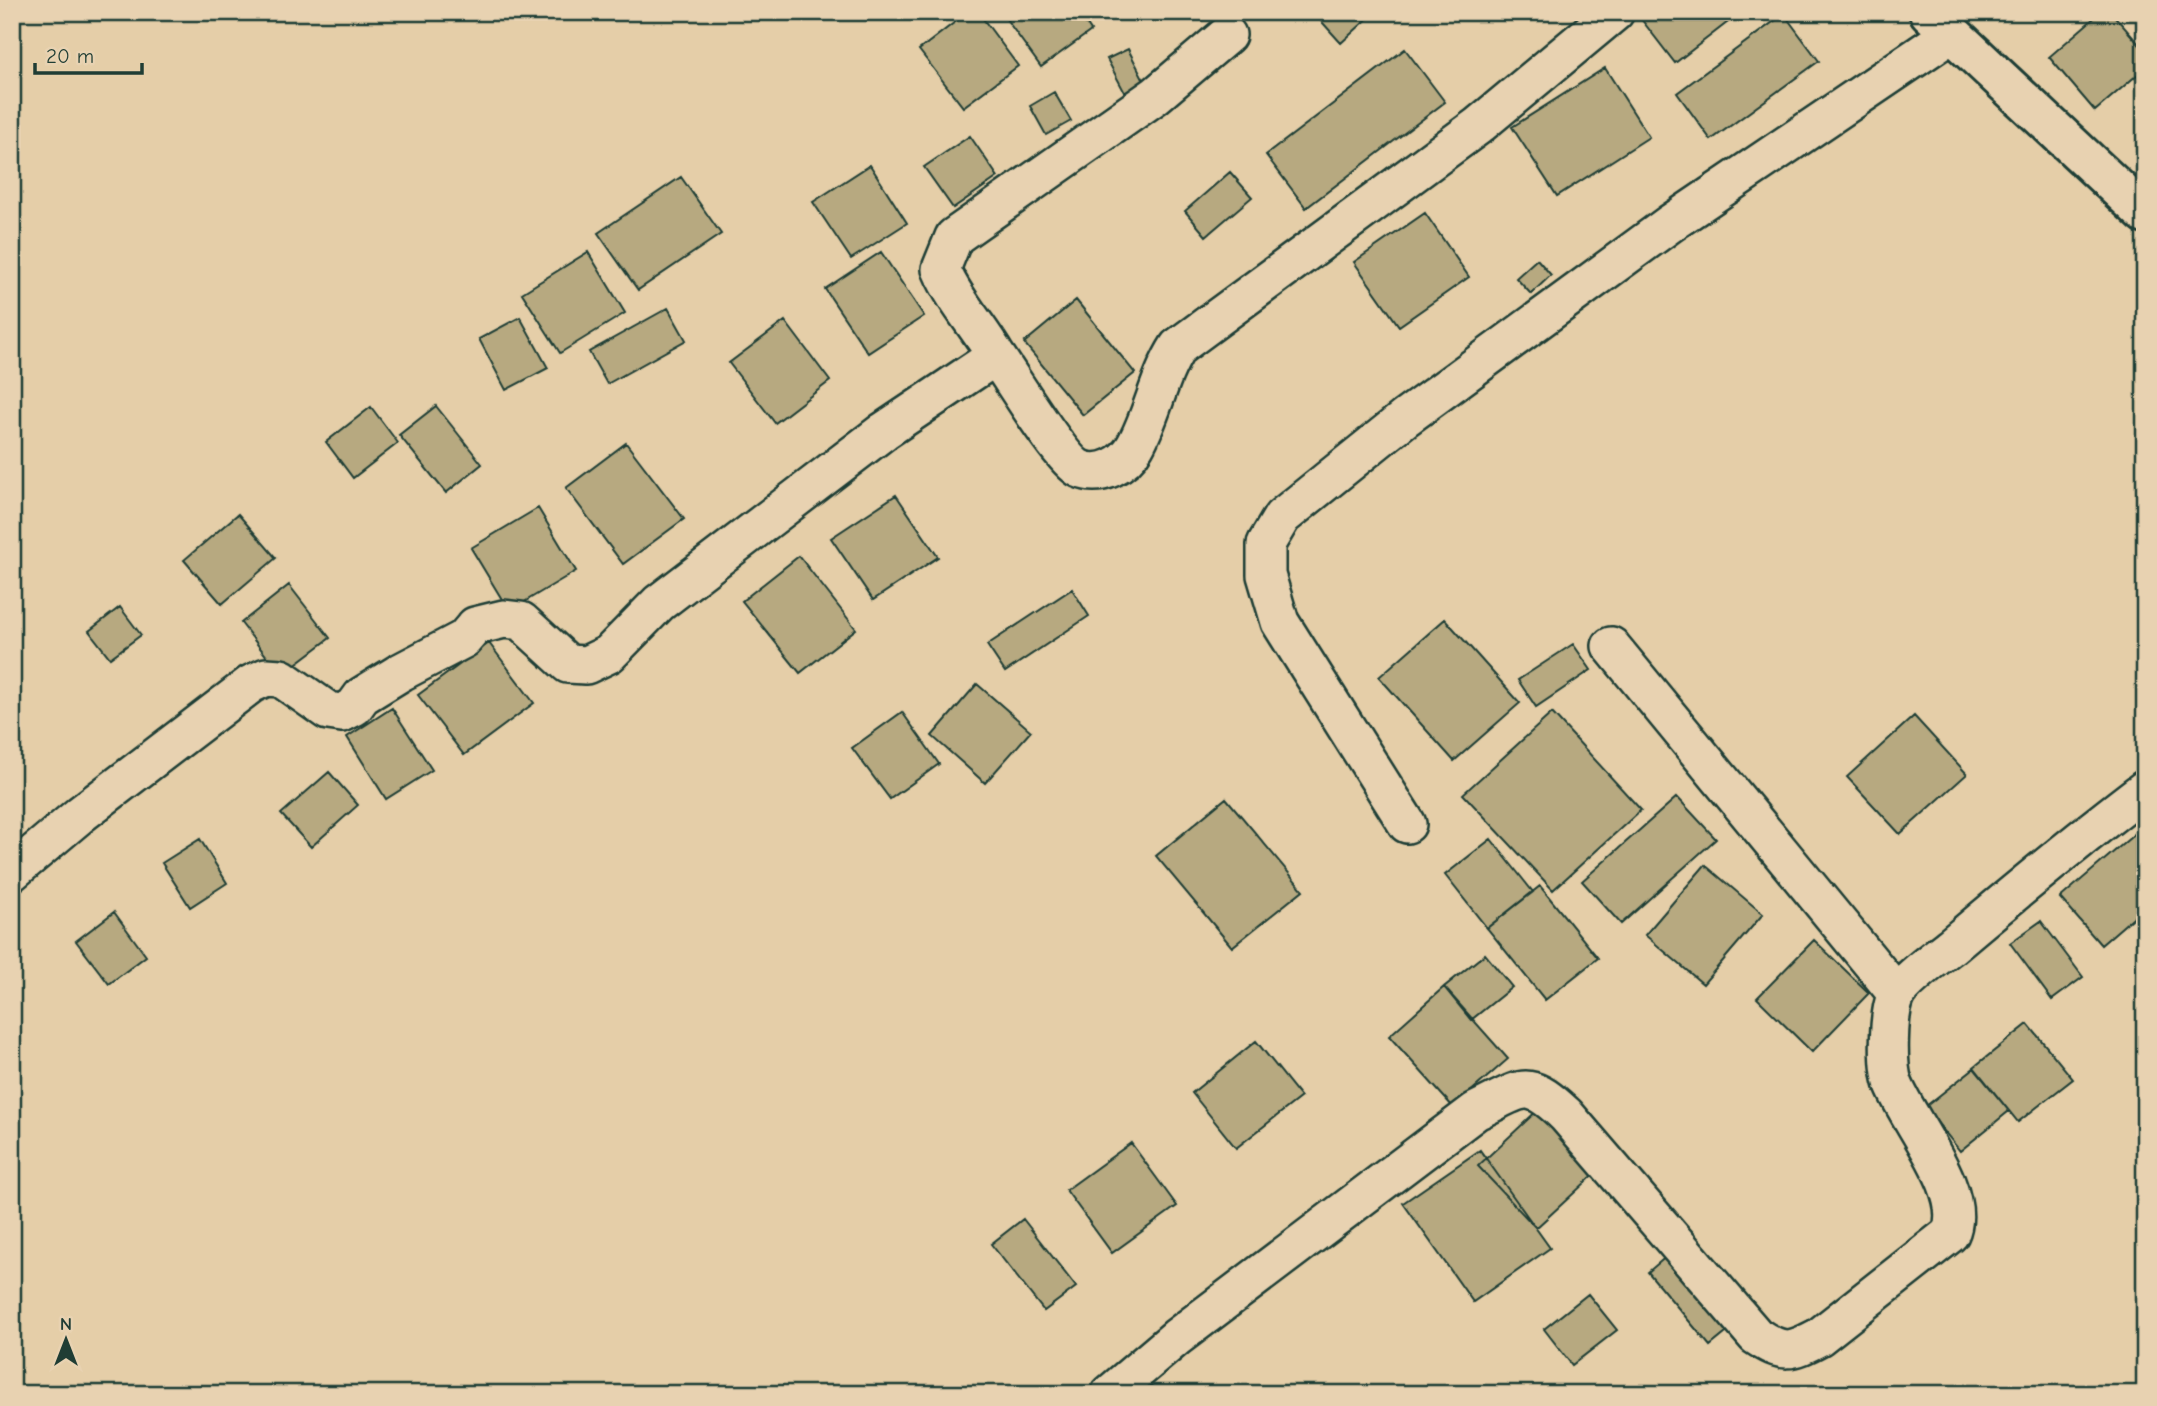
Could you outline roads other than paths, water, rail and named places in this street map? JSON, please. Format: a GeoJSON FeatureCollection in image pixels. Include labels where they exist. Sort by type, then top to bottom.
{"type":"FeatureCollection","features":[{"type":"Feature","properties":{"kind":"street"},"geometry":{"type":"LineString","coordinates":[[1227,35],[1155,96],[954,237],[942,269],[949,287],[971,313],[996,356],[1065,454],[1080,469],[1104,471],[1123,462],[1135,446],[1165,368],[1178,347],[1478,126],[1615,12]]}},
{"type":"Feature","properties":{"kind":"street"},"geometry":{"type":"LineString","coordinates":[[1407,824],[1280,622],[1266,575],[1266,544],[1282,517],[1405,418],[1941,23],[2145,214]]}},
{"type":"Feature","properties":{"kind":"street"},"geometry":{"type":"LineString","coordinates":[[12,872],[92,806],[251,684],[266,677],[281,678],[328,711],[342,713],[354,707],[362,696],[401,671],[464,639],[475,626],[504,619],[521,621],[568,664],[586,665],[609,654],[660,603],[884,431],[996,356]]}},
{"type":"Feature","properties":{"kind":"street"},"geometry":{"type":"LineString","coordinates":[[1611,646],[1897,995]]}},
{"type":"Feature","properties":{"kind":"street"},"geometry":{"type":"LineString","coordinates":[[1110,1394],[1177,1337],[1476,1111],[1518,1091],[1534,1089],[1544,1094],[1566,1115],[1756,1336],[1776,1349],[1796,1349],[1819,1337],[1950,1234],[1956,1221],[1955,1204],[1894,1084],[1890,1035],[1897,995],[2070,846],[2145,789]]}}]}
